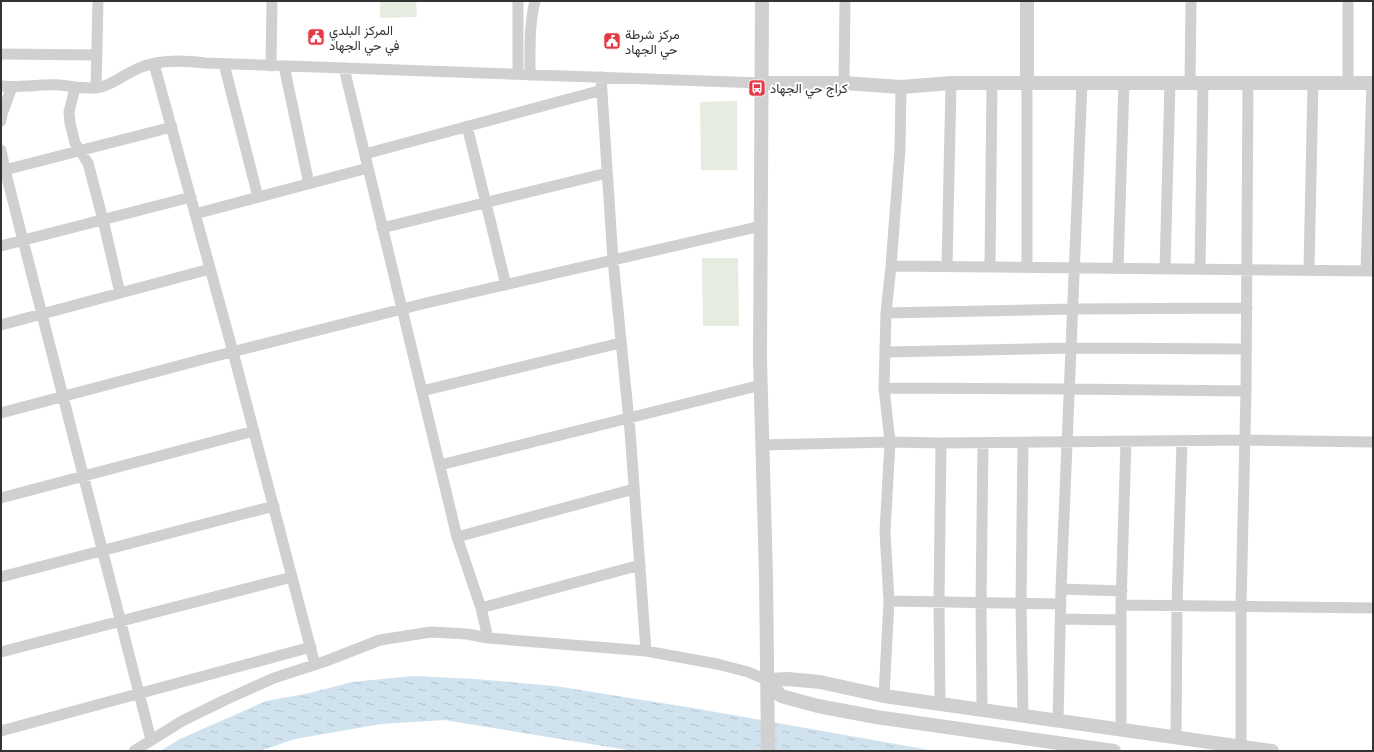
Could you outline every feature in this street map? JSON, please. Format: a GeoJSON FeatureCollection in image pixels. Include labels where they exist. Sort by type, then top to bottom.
{"type":"FeatureCollection","features":[{"type":"Feature","properties":{"kind":"street"},"geometry":{"type":"LineString","coordinates":[[96,88],[98,1]]}},
{"type":"Feature","properties":{"kind":"street"},"geometry":{"type":"LineString","coordinates":[[271,66],[272,1]]}},
{"type":"Feature","properties":{"kind":"street"},"geometry":{"type":"LineString","coordinates":[[518,1],[518,74]]}},
{"type":"Feature","properties":{"kind":"street"},"geometry":{"type":"LineString","coordinates":[[530,75],[531,22],[535,1]]}},
{"type":"Feature","properties":{"kind":"street"},"geometry":{"type":"LineString","coordinates":[[762,1],[761,385],[768,751]]}},
{"type":"Feature","properties":{"kind":"street"},"geometry":{"type":"LineString","coordinates":[[844,83],[845,1]]}},
{"type":"Feature","properties":{"kind":"street"},"geometry":{"type":"LineString","coordinates":[[1027,1],[1027,267]]}},
{"type":"Feature","properties":{"kind":"street"},"geometry":{"type":"LineString","coordinates":[[1191,1],[1197,83],[1200,269]]}},
{"type":"Feature","properties":{"kind":"street"},"geometry":{"type":"LineString","coordinates":[[1348,1],[1348,83]]}},
{"type":"Feature","properties":{"kind":"street"},"geometry":{"type":"LineString","coordinates":[[1,54],[97,55]]}},
{"type":"Feature","properties":{"kind":"street"},"geometry":{"type":"LineString","coordinates":[[1,86],[60,85],[75,88],[96,88],[111,84],[142,66],[166,62],[187,61],[271,66],[761,83],[844,83],[902,87],[951,83],[1372,83],[1369,271],[891,266]]}},
{"type":"Feature","properties":{"kind":"street"},"geometry":{"type":"LineString","coordinates":[[154,64],[233,352],[315,665]]}},
{"type":"Feature","properties":{"kind":"street"},"geometry":{"type":"LineString","coordinates":[[224,64],[258,197]]}},
{"type":"Feature","properties":{"kind":"street"},"geometry":{"type":"LineString","coordinates":[[284,66],[309,184]]}},
{"type":"Feature","properties":{"kind":"street"},"geometry":{"type":"LineString","coordinates":[[344,68],[457,537],[488,638]]}},
{"type":"Feature","properties":{"kind":"street"},"geometry":{"type":"LineString","coordinates":[[601,77],[613,260],[620,343],[629,418],[646,651]]}},
{"type":"Feature","properties":{"kind":"street"},"geometry":{"type":"LineString","coordinates":[[947,266],[951,83]]}},
{"type":"Feature","properties":{"kind":"street"},"geometry":{"type":"LineString","coordinates":[[990,267],[992,83]]}},
{"type":"Feature","properties":{"kind":"street"},"geometry":{"type":"LineString","coordinates":[[1058,721],[1060,604],[1082,83]]}},
{"type":"Feature","properties":{"kind":"street"},"geometry":{"type":"LineString","coordinates":[[1118,268],[1124,83]]}},
{"type":"Feature","properties":{"kind":"street"},"geometry":{"type":"LineString","coordinates":[[1165,269],[1170,83]]}},
{"type":"Feature","properties":{"kind":"street"},"geometry":{"type":"LineString","coordinates":[[1241,747],[1241,606],[1246,440],[1248,83]]}},
{"type":"Feature","properties":{"kind":"street"},"geometry":{"type":"LineString","coordinates":[[1309,270],[1313,83]]}},
{"type":"Feature","properties":{"kind":"street"},"geometry":{"type":"LineString","coordinates":[[1,121],[2,114],[12,87]]}},
{"type":"Feature","properties":{"kind":"street"},"geometry":{"type":"LineString","coordinates":[[884,696],[888,601],[885,532],[890,442],[884,388],[886,313],[900,149],[902,87]]}},
{"type":"Feature","properties":{"kind":"street"},"geometry":{"type":"LineString","coordinates":[[75,88],[69,112],[75,144],[88,162],[120,293]]}},
{"type":"Feature","properties":{"kind":"street"},"geometry":{"type":"LineString","coordinates":[[365,154],[602,90]]}},
{"type":"Feature","properties":{"kind":"street"},"geometry":{"type":"LineString","coordinates":[[467,126],[506,285]]}},
{"type":"Feature","properties":{"kind":"street"},"geometry":{"type":"LineString","coordinates":[[3,171],[172,127]]}},
{"type":"Feature","properties":{"kind":"street"},"geometry":{"type":"LineString","coordinates":[[1,150],[3,171],[23,240],[64,396],[151,740]]}},
{"type":"Feature","properties":{"kind":"street"},"geometry":{"type":"LineString","coordinates":[[195,214],[368,168]]}},
{"type":"Feature","properties":{"kind":"street"},"geometry":{"type":"LineString","coordinates":[[382,228],[486,204],[607,173]]}},
{"type":"Feature","properties":{"kind":"street"},"geometry":{"type":"LineString","coordinates":[[1,246],[191,197]]}},
{"type":"Feature","properties":{"kind":"street"},"geometry":{"type":"LineString","coordinates":[[1,413],[233,352],[402,310],[761,226]]}},
{"type":"Feature","properties":{"kind":"street"},"geometry":{"type":"LineString","coordinates":[[1,325],[210,269]]}},
{"type":"Feature","properties":{"kind":"street"},"geometry":{"type":"LineString","coordinates":[[886,313],[1072,309],[1247,308]]}},
{"type":"Feature","properties":{"kind":"street"},"geometry":{"type":"LineString","coordinates":[[422,391],[620,343]]}},
{"type":"Feature","properties":{"kind":"street"},"geometry":{"type":"LineString","coordinates":[[886,352],[1071,348],[1246,349]]}},
{"type":"Feature","properties":{"kind":"street"},"geometry":{"type":"LineString","coordinates":[[440,465],[761,385]]}},
{"type":"Feature","properties":{"kind":"street"},"geometry":{"type":"LineString","coordinates":[[884,388],[1069,388],[1246,391]]}},
{"type":"Feature","properties":{"kind":"street"},"geometry":{"type":"LineString","coordinates":[[1,498],[254,432]]}},
{"type":"Feature","properties":{"kind":"street"},"geometry":{"type":"LineString","coordinates":[[762,445],[890,442],[983,443],[1182,440],[1373,442]]}},
{"type":"Feature","properties":{"kind":"street"},"geometry":{"type":"LineString","coordinates":[[1176,738],[1182,440]]}},
{"type":"Feature","properties":{"kind":"street"},"geometry":{"type":"LineString","coordinates":[[1120,730],[1121,605],[1126,441]]}},
{"type":"Feature","properties":{"kind":"street"},"geometry":{"type":"LineString","coordinates":[[1023,442],[1021,604],[1023,716]]}},
{"type":"Feature","properties":{"kind":"street"},"geometry":{"type":"LineString","coordinates":[[940,704],[939,602],[941,443]]}},
{"type":"Feature","properties":{"kind":"street"},"geometry":{"type":"LineString","coordinates":[[982,710],[981,603],[983,443]]}},
{"type":"Feature","properties":{"kind":"street"},"geometry":{"type":"LineString","coordinates":[[457,537],[634,489]]}},
{"type":"Feature","properties":{"kind":"street"},"geometry":{"type":"LineString","coordinates":[[1,577],[274,506]]}},
{"type":"Feature","properties":{"kind":"street"},"geometry":{"type":"LineString","coordinates":[[480,608],[640,565]]}},
{"type":"Feature","properties":{"kind":"street"},"geometry":{"type":"LineString","coordinates":[[1,652],[292,577]]}},
{"type":"Feature","properties":{"kind":"street"},"geometry":{"type":"LineString","coordinates":[[1061,589],[1122,591]]}},
{"type":"Feature","properties":{"kind":"street"},"geometry":{"type":"LineString","coordinates":[[888,601],[1060,604]]}},
{"type":"Feature","properties":{"kind":"street"},"geometry":{"type":"LineString","coordinates":[[1121,605],[1373,608]]}},
{"type":"Feature","properties":{"kind":"street"},"geometry":{"type":"LineString","coordinates":[[1060,619],[1121,620]]}},
{"type":"Feature","properties":{"kind":"street"},"geometry":{"type":"LineString","coordinates":[[134,751],[182,721],[274,678],[315,665],[380,640],[431,632],[646,651],[717,664],[748,672],[767,680],[788,679],[820,682],[884,696],[1272,751]]}},
{"type":"Feature","properties":{"kind":"street"},"geometry":{"type":"LineString","coordinates":[[1,731],[310,646]]}},
{"type":"Feature","properties":{"kind":"street"},"geometry":{"type":"LineString","coordinates":[[767,680],[781,696],[818,706],[876,717],[1114,751]]}},
{"type":"Feature","properties":{"kind":"shaded area"},"geometry":{"type":"Polygon","coordinates":[[[380,1],[416,1],[417,17],[380,18],[380,1]]]}},
{"type":"Feature","properties":{"kind":"shaded area"},"geometry":{"type":"Polygon","coordinates":[[[737,101],[737,170],[701,170],[700,102],[737,101]]]}},
{"type":"Feature","properties":{"kind":"shaded area"},"geometry":{"type":"Polygon","coordinates":[[[702,258],[738,258],[739,326],[703,326],[702,258]]]}},
{"type":"Feature","properties":{"kind":"water"},"geometry":{"type":"Polygon","coordinates":[[[413,676],[475,679],[555,686],[693,708],[935,751],[634,751],[444,720],[381,724],[295,739],[260,751],[160,751],[180,739],[266,701],[310,693],[352,682],[413,676]]]}},
{"type":"Feature","properties":{"kind":"place","name":"المركز البلدي في حي الجهاد"},"geometry":{"type":"Point","coordinates":[316,37]}},
{"type":"Feature","properties":{"kind":"place","name":"مركز شرطة حي الجهاد"},"geometry":{"type":"Point","coordinates":[612,41]}},
{"type":"Feature","properties":{"kind":"place","name":"كراج حي الجهاد"},"geometry":{"type":"Point","coordinates":[757,88]}}]}
